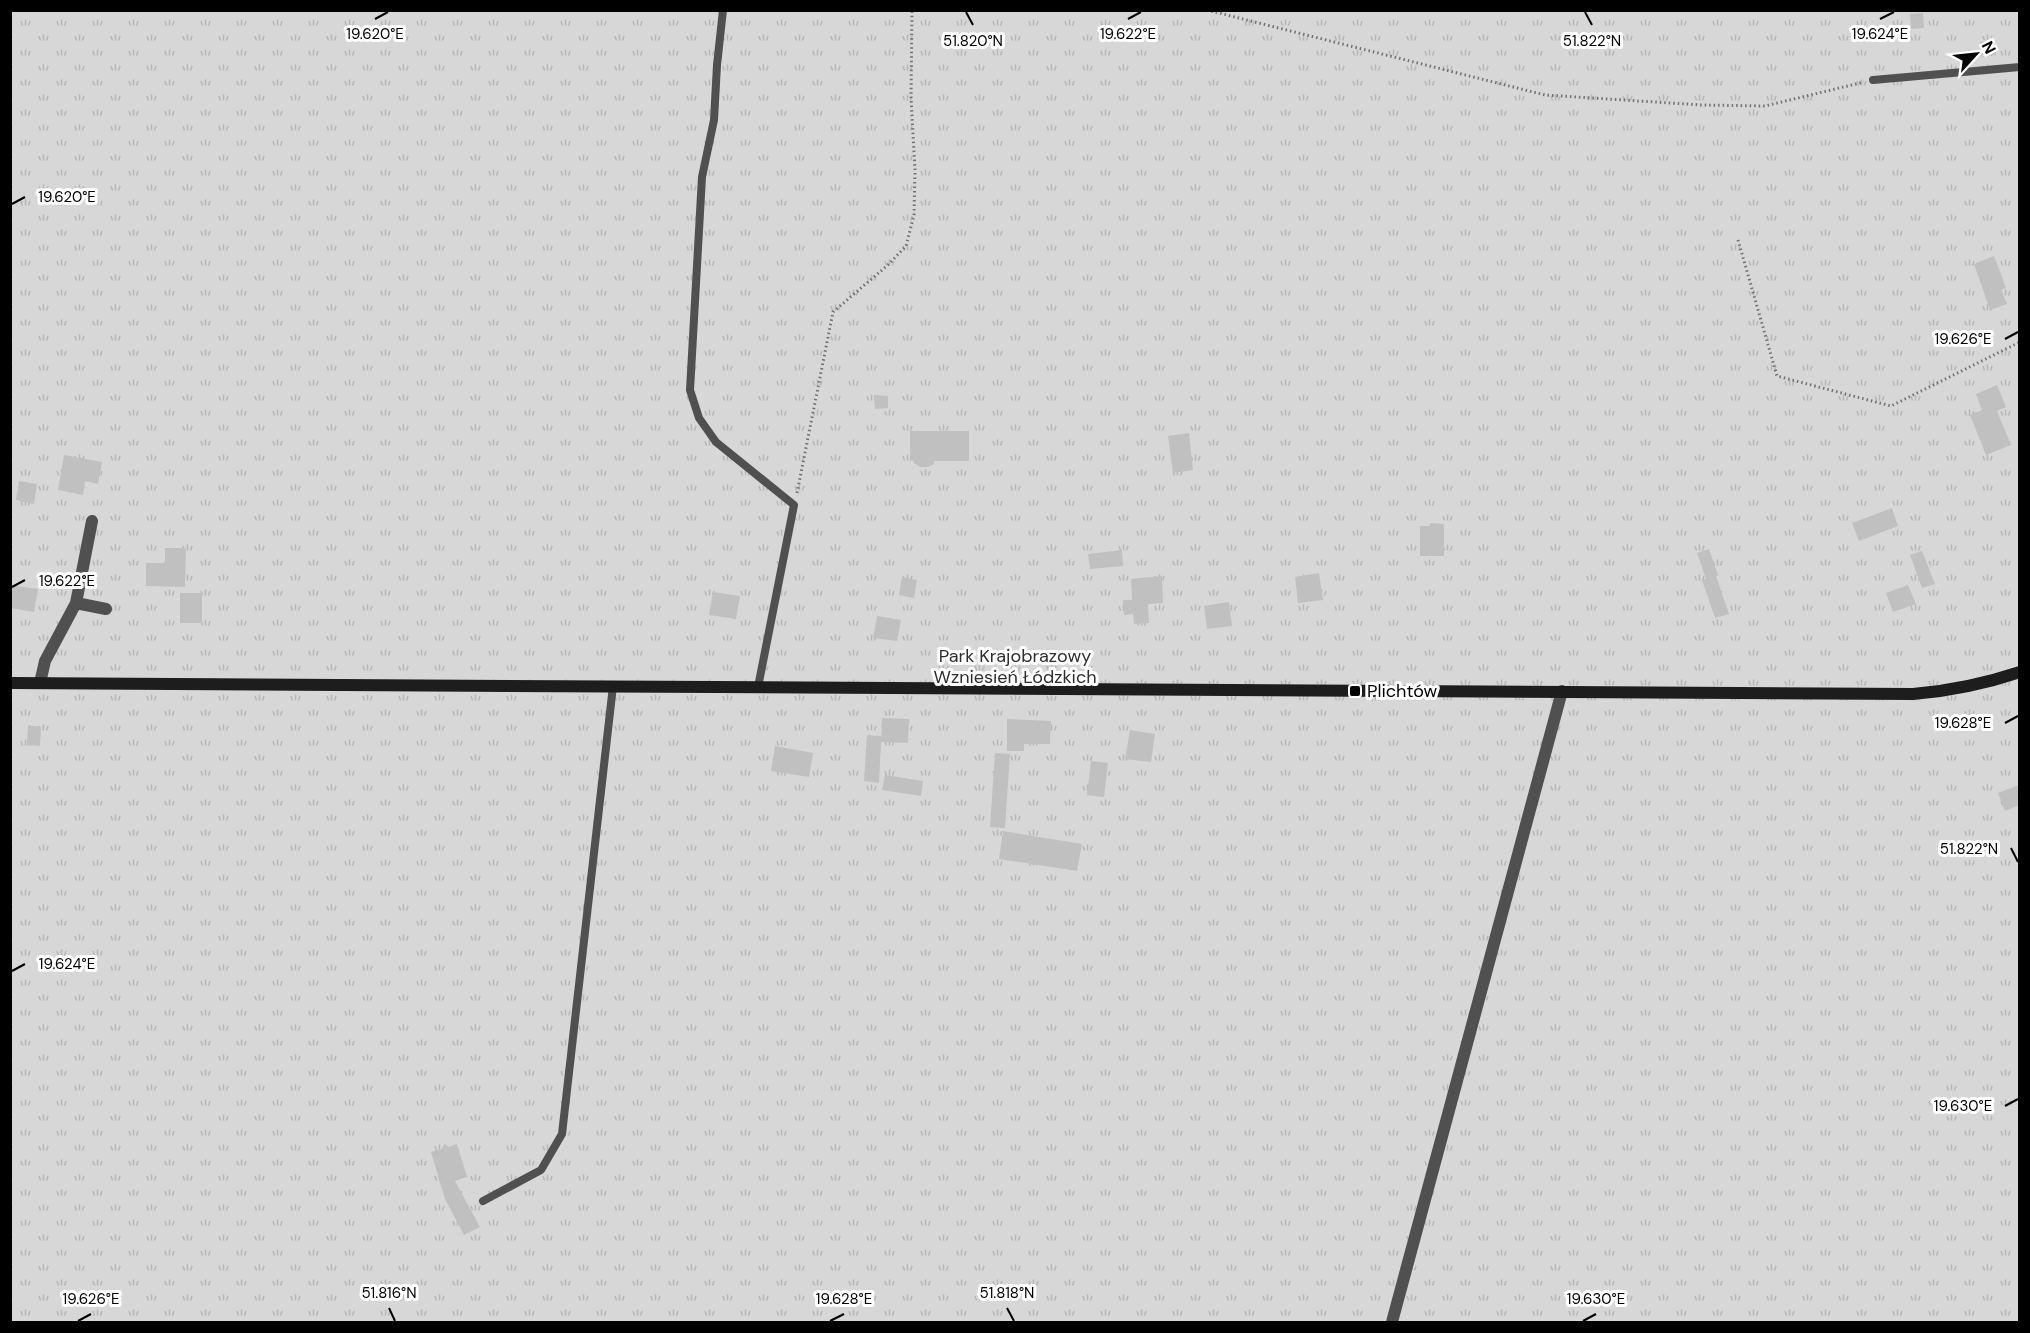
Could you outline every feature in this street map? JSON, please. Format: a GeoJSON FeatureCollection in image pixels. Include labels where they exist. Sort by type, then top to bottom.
{"type":"FeatureCollection","features":[{"type":"Feature","properties":{"kind":"street"},"geometry":{"type":"LineString","coordinates":[[40,683],[45,661],[76,603],[92,521]]}},
{"type":"Feature","properties":{"kind":"street"},"geometry":{"type":"LineString","coordinates":[[76,603],[106,609]]}},
{"type":"Feature","properties":{"kind":"street"},"geometry":{"type":"LineString","coordinates":[[10,683],[1913,694],[1953,691],[2019,672]]}},
{"type":"Feature","properties":{"kind":"street"},"geometry":{"type":"LineString","coordinates":[[1392,1323],[1562,691]]}},
{"type":"Feature","properties":{"kind":"lane"},"geometry":{"type":"LineString","coordinates":[[723,10],[714,120],[702,177],[690,390],[699,418],[716,442],[794,505],[758,687]]}},
{"type":"Feature","properties":{"kind":"lane"},"geometry":{"type":"LineString","coordinates":[[1873,80],[2019,67]]}},
{"type":"Feature","properties":{"kind":"lane"},"geometry":{"type":"LineString","coordinates":[[483,1201],[541,1170],[562,1134],[613,686]]}},
{"type":"Feature","properties":{"kind":"path"},"geometry":{"type":"LineString","coordinates":[[794,505],[833,312],[889,264],[906,246],[914,215],[915,170],[911,98],[912,10]]}},
{"type":"Feature","properties":{"kind":"path"},"geometry":{"type":"LineString","coordinates":[[1207,10],[1545,95],[1702,105],[1765,106],[1873,80]]}},
{"type":"Feature","properties":{"kind":"path"},"geometry":{"type":"LineString","coordinates":[[1738,240],[1777,376],[1892,406],[2019,342]]}},
{"type":"Feature","properties":{"kind":"green space","name":"Park Krajobrazowy Wzniesień Łódzkich"},"geometry":{"type":"Polygon","coordinates":[[[11,11],[2019,11],[2019,1322],[11,1322],[11,11]]]}},
{"type":"Feature","properties":{"kind":"building"},"geometry":{"type":"Polygon","coordinates":[[[1923,13],[1924,28],[1911,29],[1910,14],[1923,13]]]}},
{"type":"Feature","properties":{"kind":"building"},"geometry":{"type":"Polygon","coordinates":[[[1994,40],[1996,55],[1982,57],[1980,42],[1994,40]]]}},
{"type":"Feature","properties":{"kind":"building"},"geometry":{"type":"Polygon","coordinates":[[[1994,256],[2006,288],[2001,290],[2007,304],[1990,310],[1974,264],[1994,256]]]}},
{"type":"Feature","properties":{"kind":"building"},"geometry":{"type":"Polygon","coordinates":[[[1997,385],[2006,407],[1997,411],[2011,445],[1986,455],[1970,415],[1982,410],[1976,394],[1997,385]]]}},
{"type":"Feature","properties":{"kind":"building"},"geometry":{"type":"Polygon","coordinates":[[[874,395],[888,396],[888,408],[875,409],[874,395]]]}},
{"type":"Feature","properties":{"kind":"building"},"geometry":{"type":"Polygon","coordinates":[[[910,431],[969,431],[969,461],[934,461],[934,464],[928,467],[920,467],[910,460],[910,431]]]}},
{"type":"Feature","properties":{"kind":"building"},"geometry":{"type":"Polygon","coordinates":[[[1189,433],[1193,470],[1173,473],[1168,436],[1189,433]]]}},
{"type":"Feature","properties":{"kind":"building"},"geometry":{"type":"Polygon","coordinates":[[[64,455],[102,462],[98,484],[85,481],[83,495],[58,490],[64,455]]]}},
{"type":"Feature","properties":{"kind":"building"},"geometry":{"type":"Polygon","coordinates":[[[19,481],[37,484],[34,504],[16,500],[19,481]]]}},
{"type":"Feature","properties":{"kind":"building"},"geometry":{"type":"Polygon","coordinates":[[[1892,508],[1898,526],[1859,541],[1852,523],[1892,508]]]}},
{"type":"Feature","properties":{"kind":"building"},"geometry":{"type":"Polygon","coordinates":[[[1430,523],[1444,524],[1444,556],[1420,556],[1420,526],[1430,526],[1430,523]]]}},
{"type":"Feature","properties":{"kind":"building"},"geometry":{"type":"Polygon","coordinates":[[[165,548],[186,548],[185,587],[146,586],[146,563],[165,563],[165,548]]]}},
{"type":"Feature","properties":{"kind":"building"},"geometry":{"type":"Polygon","coordinates":[[[1709,549],[1729,614],[1715,618],[1702,580],[1706,579],[1697,553],[1709,549]]]}},
{"type":"Feature","properties":{"kind":"building"},"geometry":{"type":"Polygon","coordinates":[[[1122,550],[1123,566],[1090,569],[1088,554],[1122,550]]]}},
{"type":"Feature","properties":{"kind":"building"},"geometry":{"type":"Polygon","coordinates":[[[1922,551],[1935,584],[1922,588],[1910,555],[1922,551]]]}},
{"type":"Feature","properties":{"kind":"building"},"geometry":{"type":"Polygon","coordinates":[[[1319,573],[1323,600],[1298,603],[1295,577],[1319,573]]]}},
{"type":"Feature","properties":{"kind":"building"},"geometry":{"type":"Polygon","coordinates":[[[1162,576],[1163,603],[1148,604],[1149,623],[1134,624],[1133,614],[1124,615],[1123,600],[1132,600],[1131,579],[1162,576]]]}},
{"type":"Feature","properties":{"kind":"building"},"geometry":{"type":"Polygon","coordinates":[[[902,577],[917,580],[914,598],[899,595],[902,577]]]}},
{"type":"Feature","properties":{"kind":"building"},"geometry":{"type":"Polygon","coordinates":[[[10,585],[38,589],[34,612],[10,608],[10,585]]]}},
{"type":"Feature","properties":{"kind":"building"},"geometry":{"type":"Polygon","coordinates":[[[1908,585],[1916,604],[1893,612],[1886,593],[1908,585]]]}},
{"type":"Feature","properties":{"kind":"building"},"geometry":{"type":"Polygon","coordinates":[[[713,592],[740,596],[736,619],[709,615],[713,592]]]}},
{"type":"Feature","properties":{"kind":"building"},"geometry":{"type":"Polygon","coordinates":[[[180,593],[202,593],[202,623],[180,623],[180,593]]]}},
{"type":"Feature","properties":{"kind":"building"},"geometry":{"type":"Polygon","coordinates":[[[1229,602],[1232,626],[1207,629],[1204,606],[1229,602]]]}},
{"type":"Feature","properties":{"kind":"building"},"geometry":{"type":"Polygon","coordinates":[[[877,616],[901,620],[897,641],[873,638],[877,616]]]}},
{"type":"Feature","properties":{"kind":"building"},"geometry":{"type":"Polygon","coordinates":[[[882,718],[909,719],[908,743],[881,742],[879,783],[864,781],[867,735],[881,736],[881,741],[882,718]]]}},
{"type":"Feature","properties":{"kind":"building"},"geometry":{"type":"Polygon","coordinates":[[[1007,719],[1051,721],[1050,744],[1024,744],[1024,751],[1007,751],[1007,719]]]}},
{"type":"Feature","properties":{"kind":"building"},"geometry":{"type":"Polygon","coordinates":[[[28,725],[41,727],[40,746],[27,745],[28,725]]]}},
{"type":"Feature","properties":{"kind":"building"},"geometry":{"type":"Polygon","coordinates":[[[1130,730],[1155,734],[1151,762],[1125,759],[1130,730]]]}},
{"type":"Feature","properties":{"kind":"building"},"geometry":{"type":"Polygon","coordinates":[[[775,746],[813,753],[809,777],[771,771],[775,746]]]}},
{"type":"Feature","properties":{"kind":"building"},"geometry":{"type":"Polygon","coordinates":[[[995,753],[1010,754],[1005,828],[990,827],[995,753]]]}},
{"type":"Feature","properties":{"kind":"building"},"geometry":{"type":"Polygon","coordinates":[[[1091,761],[1108,763],[1104,797],[1087,795],[1091,761]]]}},
{"type":"Feature","properties":{"kind":"building"},"geometry":{"type":"Polygon","coordinates":[[[885,775],[923,781],[921,796],[882,790],[885,775]]]}},
{"type":"Feature","properties":{"kind":"building"},"geometry":{"type":"Polygon","coordinates":[[[2019,785],[2019,805],[2005,811],[1998,793],[2019,785]]]}},
{"type":"Feature","properties":{"kind":"building"},"geometry":{"type":"Polygon","coordinates":[[[1003,831],[1082,844],[1077,871],[999,859],[1003,831]]]}},
{"type":"Feature","properties":{"kind":"building"},"geometry":{"type":"Polygon","coordinates":[[[444,1144],[449,1147],[457,1144],[467,1177],[455,1181],[480,1227],[464,1235],[445,1199],[431,1152],[442,1149],[444,1144]]]}},
{"type":"Feature","properties":{"kind":"place","name":"Plichtów"},"geometry":{"type":"Point","coordinates":[1355,691]}}]}
